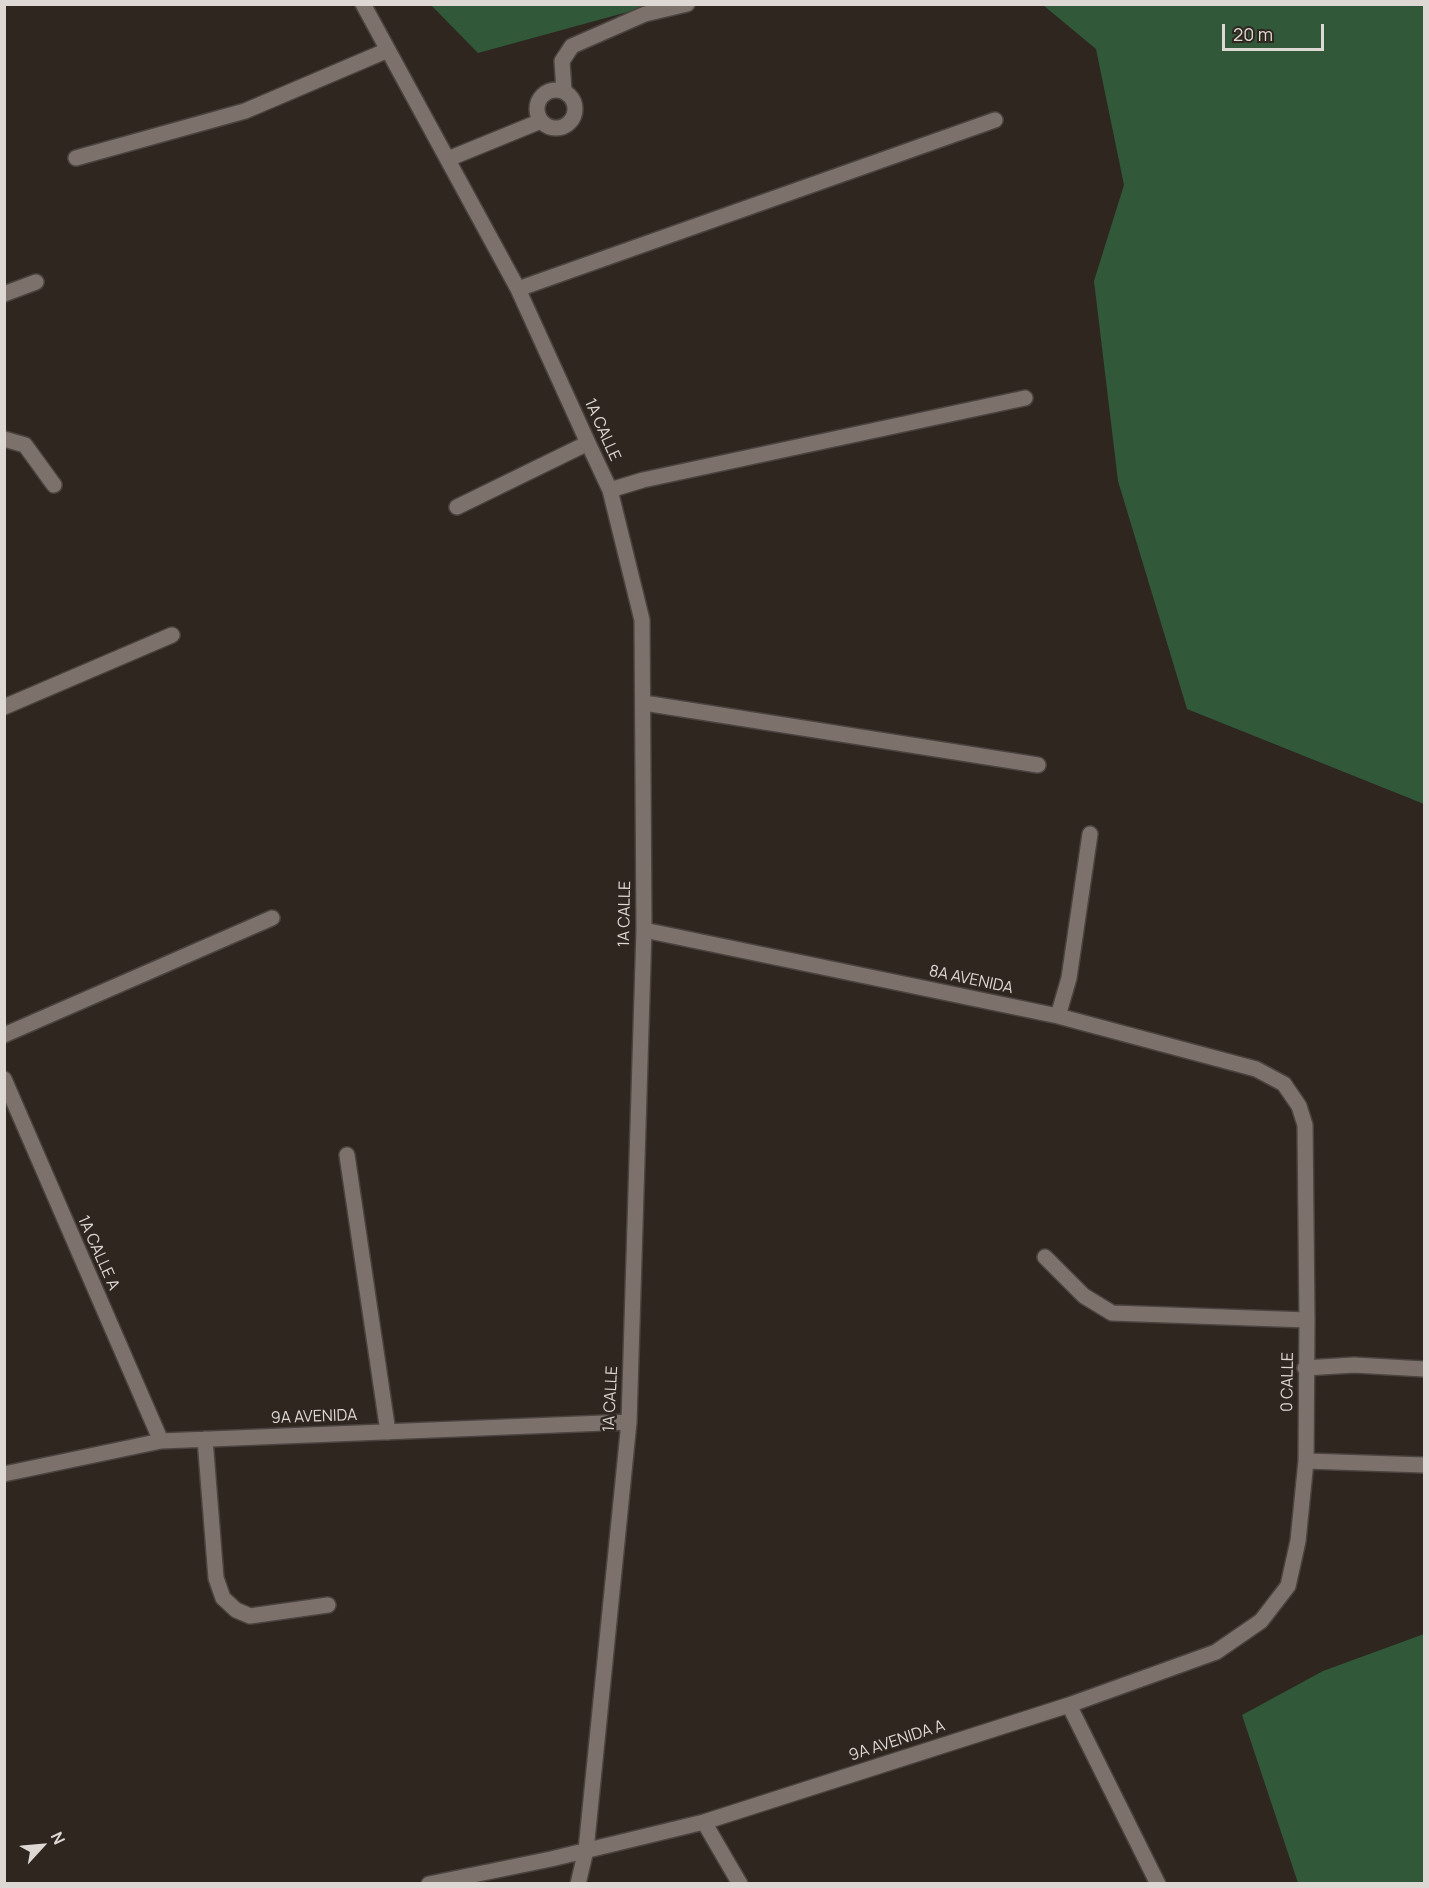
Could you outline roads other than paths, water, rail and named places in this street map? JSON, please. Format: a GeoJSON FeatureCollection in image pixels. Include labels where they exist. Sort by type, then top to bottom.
{"type":"FeatureCollection","features":[{"type":"Feature","properties":{"kind":"street","name":"1A CALLE"},"geometry":{"type":"LineString","coordinates":[[363,4],[518,289],[610,490],[642,620],[644,930],[629,1422],[586,1850],[578,1884]]}},
{"type":"Feature","properties":{"kind":"street"},"geometry":{"type":"LineString","coordinates":[[564,91],[562,61],[572,46],[645,14],[687,4]]}},
{"type":"Feature","properties":{"kind":"street"},"geometry":{"type":"LineString","coordinates":[[76,158],[245,111],[388,51]]}},
{"type":"Feature","properties":{"kind":"street"},"geometry":{"type":"LineString","coordinates":[[554,89],[564,91],[572,97],[576,106],[574,116],[568,124],[559,128],[549,127],[541,121],[537,111],[538,101],[544,93],[554,89]]}},
{"type":"Feature","properties":{"kind":"street"},"geometry":{"type":"LineString","coordinates":[[518,289],[995,120]]}},
{"type":"Feature","properties":{"kind":"street"},"geometry":{"type":"LineString","coordinates":[[448,159],[541,121]]}},
{"type":"Feature","properties":{"kind":"street"},"geometry":{"type":"LineString","coordinates":[[4,294],[36,282]]}},
{"type":"Feature","properties":{"kind":"street"},"geometry":{"type":"LineString","coordinates":[[610,490],[643,480],[1025,398]]}},
{"type":"Feature","properties":{"kind":"street"},"geometry":{"type":"LineString","coordinates":[[4,439],[26,446],[54,485]]}},
{"type":"Feature","properties":{"kind":"street"},"geometry":{"type":"LineString","coordinates":[[457,507],[588,443]]}},
{"type":"Feature","properties":{"kind":"street"},"geometry":{"type":"LineString","coordinates":[[4,707],[171,635]]}},
{"type":"Feature","properties":{"kind":"street"},"geometry":{"type":"LineString","coordinates":[[644,703],[1038,765]]}},
{"type":"Feature","properties":{"kind":"street"},"geometry":{"type":"LineString","coordinates":[[1058,1017],[1069,978],[1090,834]]}},
{"type":"Feature","properties":{"kind":"street"},"geometry":{"type":"LineString","coordinates":[[4,1035],[272,918]]}},
{"type":"Feature","properties":{"kind":"street","name":"8A AVENIDA"},"geometry":{"type":"LineString","coordinates":[[644,930],[1058,1017],[1256,1069],[1284,1084]]}},
{"type":"Feature","properties":{"kind":"street","name":"1A CALLE A"},"geometry":{"type":"LineString","coordinates":[[4,1079],[161,1441]]}},
{"type":"Feature","properties":{"kind":"street","name":"0 CALLE"},"geometry":{"type":"LineString","coordinates":[[1216,1652],[1261,1621],[1288,1586],[1298,1541],[1306,1461],[1305,1368],[1308,1320],[1305,1125],[1299,1106],[1284,1084]]}},
{"type":"Feature","properties":{"kind":"street"},"geometry":{"type":"LineString","coordinates":[[347,1155],[388,1432]]}},
{"type":"Feature","properties":{"kind":"street"},"geometry":{"type":"LineString","coordinates":[[1045,1257],[1084,1296],[1112,1313],[1308,1320]]}},
{"type":"Feature","properties":{"kind":"street"},"geometry":{"type":"LineString","coordinates":[[1305,1368],[1354,1365],[1425,1369]]}},
{"type":"Feature","properties":{"kind":"street","name":"9A AVENIDA"},"geometry":{"type":"LineString","coordinates":[[4,1474],[161,1441],[629,1422]]}},
{"type":"Feature","properties":{"kind":"street"},"geometry":{"type":"LineString","coordinates":[[205,1439],[216,1578],[223,1598],[236,1610],[250,1616],[328,1605]]}},
{"type":"Feature","properties":{"kind":"street"},"geometry":{"type":"LineString","coordinates":[[1306,1461],[1425,1465]]}},
{"type":"Feature","properties":{"kind":"street","name":"9A AVENIDA A"},"geometry":{"type":"LineString","coordinates":[[429,1884],[704,1822],[1069,1705],[1216,1652]]}},
{"type":"Feature","properties":{"kind":"street"},"geometry":{"type":"LineString","coordinates":[[1069,1705],[1158,1884]]}},
{"type":"Feature","properties":{"kind":"street"},"geometry":{"type":"LineString","coordinates":[[704,1822],[740,1884]]}}]}
